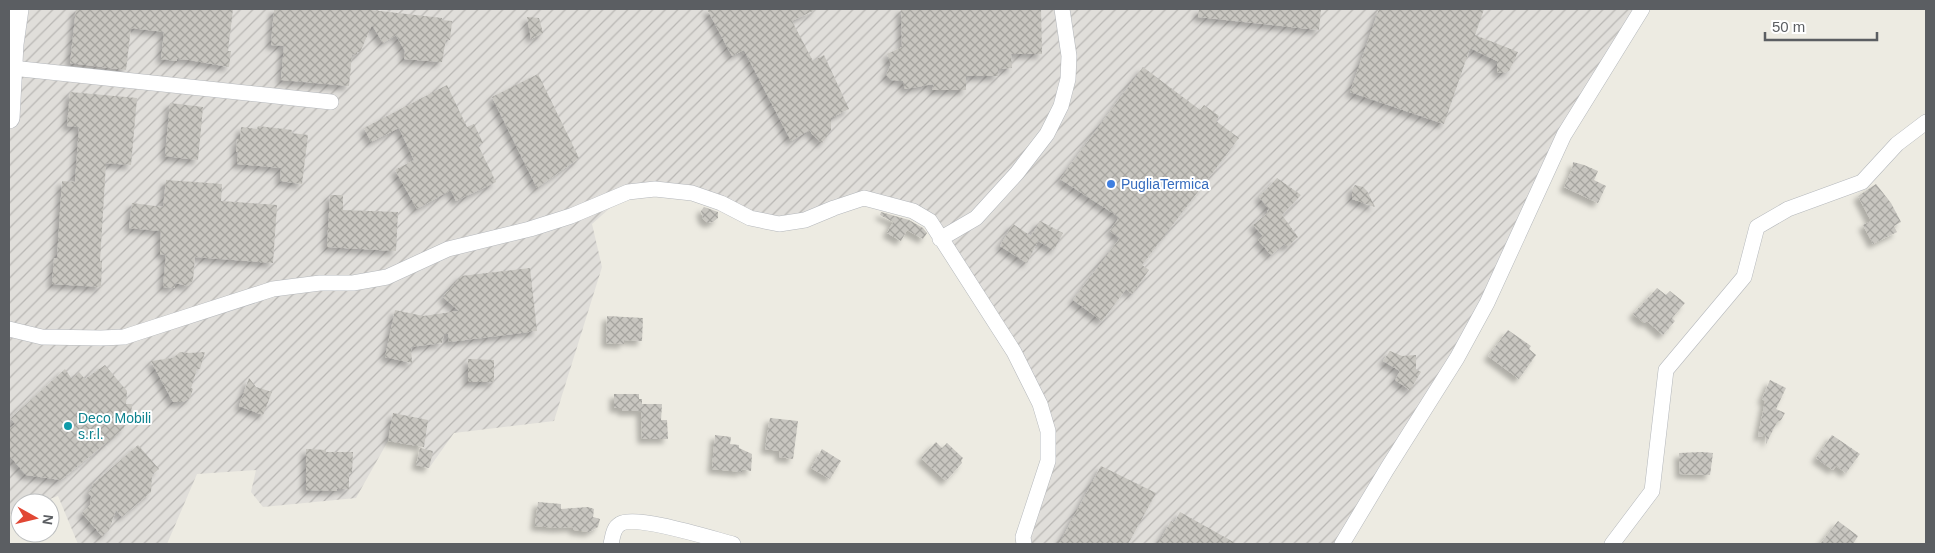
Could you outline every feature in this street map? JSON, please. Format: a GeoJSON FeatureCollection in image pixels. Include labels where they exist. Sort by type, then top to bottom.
{"type":"FeatureCollection","features":[{"type":"Feature","properties":{"kind":"main road"},"geometry":{"type":"LineString","coordinates":[[9,118],[18,9]]}},
{"type":"Feature","properties":{"kind":"street"},"geometry":{"type":"LineString","coordinates":[[940,239],[976,218],[1017,173],[1047,134],[1061,106],[1068,79],[1069,56],[1062,9]]}},
{"type":"Feature","properties":{"kind":"street"},"geometry":{"type":"LineString","coordinates":[[1342,544],[1457,358],[1487,303],[1564,135],[1642,9]]}},
{"type":"Feature","properties":{"kind":"street"},"geometry":{"type":"LineString","coordinates":[[12,68],[331,102]]}},
{"type":"Feature","properties":{"kind":"street"},"geometry":{"type":"LineString","coordinates":[[1612,544],[1652,491],[1666,370],[1744,277],[1757,227],[1788,209],[1862,182],[1897,144],[1926,122]]}},
{"type":"Feature","properties":{"kind":"street"},"geometry":{"type":"LineString","coordinates":[[9,329],[42,337],[124,337],[274,289],[320,283],[353,283],[387,278],[448,249],[530,229],[570,216],[628,192],[655,189],[692,193],[721,203],[750,218],[779,224],[805,220],[864,198],[917,212],[930,221],[1014,352],[1040,404],[1048,431],[1048,461],[1023,537],[1024,544]]}},
{"type":"Feature","properties":{"kind":"street"},"geometry":{"type":"LineString","coordinates":[[611,544],[614,530],[619,524],[630,521],[647,522],[733,544]]}},
{"type":"Feature","properties":{"kind":"shaded area"},"geometry":{"type":"Polygon","coordinates":[[[9,9],[1642,9],[1564,135],[1487,303],[1342,544],[1024,544],[1048,461],[1040,404],[930,221],[864,198],[779,224],[721,203],[628,192],[592,224],[602,267],[554,421],[454,433],[429,468],[416,465],[423,447],[388,441],[356,498],[263,507],[251,492],[256,470],[197,474],[167,544],[78,544],[60,501],[60,493],[10,493],[9,514],[9,9]]]}},
{"type":"Feature","properties":{"kind":"building"},"geometry":{"type":"Polygon","coordinates":[[[76,9],[233,9],[228,51],[231,51],[229,67],[189,60],[161,59],[164,32],[131,28],[126,70],[70,63],[76,9]]]}},
{"type":"Feature","properties":{"kind":"building"},"geometry":{"type":"Polygon","coordinates":[[[274,9],[362,9],[442,18],[442,20],[452,21],[450,40],[446,39],[442,62],[404,59],[405,51],[396,35],[383,43],[372,25],[360,52],[357,52],[357,55],[352,54],[349,86],[281,80],[284,46],[271,45],[274,9]]]}},
{"type":"Feature","properties":{"kind":"building"},"geometry":{"type":"Polygon","coordinates":[[[707,9],[817,9],[792,21],[813,61],[824,55],[849,109],[831,118],[831,130],[822,143],[810,130],[791,141],[744,50],[732,56],[707,9]]]}},
{"type":"Feature","properties":{"kind":"building"},"geometry":{"type":"Polygon","coordinates":[[[901,9],[1041,9],[1042,54],[1011,54],[1012,68],[998,69],[998,76],[966,76],[966,90],[932,90],[934,84],[905,89],[903,81],[891,80],[886,75],[891,64],[887,54],[902,47],[901,9]]]}},
{"type":"Feature","properties":{"kind":"building"},"geometry":{"type":"Polygon","coordinates":[[[1199,9],[1321,9],[1319,30],[1198,17],[1199,9]]]}},
{"type":"Feature","properties":{"kind":"building"},"geometry":{"type":"Polygon","coordinates":[[[1379,9],[1484,9],[1475,35],[1518,52],[1509,71],[1503,73],[1497,72],[1497,61],[1470,48],[1444,124],[1350,92],[1379,9]]]}},
{"type":"Feature","properties":{"kind":"building"},"geometry":{"type":"Polygon","coordinates":[[[527,17],[539,18],[543,33],[531,39],[527,17]]]}},
{"type":"Feature","properties":{"kind":"building"},"geometry":{"type":"Polygon","coordinates":[[[1143,67],[1200,110],[1204,105],[1219,116],[1216,121],[1239,138],[1142,265],[1149,270],[1132,294],[1126,289],[1102,321],[1073,300],[1120,238],[1110,231],[1119,217],[1060,179],[1143,67]]]}},
{"type":"Feature","properties":{"kind":"building"},"geometry":{"type":"Polygon","coordinates":[[[538,74],[579,158],[537,188],[492,97],[538,74]]]}},
{"type":"Feature","properties":{"kind":"building"},"geometry":{"type":"Polygon","coordinates":[[[447,85],[467,127],[474,124],[483,143],[478,145],[496,182],[456,201],[451,190],[417,209],[395,170],[414,160],[399,128],[371,142],[364,128],[447,85]]]}},
{"type":"Feature","properties":{"kind":"building"},"geometry":{"type":"Polygon","coordinates":[[[70,92],[137,98],[131,165],[106,163],[100,261],[102,261],[101,287],[52,284],[54,258],[57,258],[62,181],[75,182],[79,127],[67,126],[70,92]]]}},
{"type":"Feature","properties":{"kind":"building"},"geometry":{"type":"Polygon","coordinates":[[[170,103],[203,107],[198,160],[165,156],[170,103]]]}},
{"type":"Feature","properties":{"kind":"building"},"geometry":{"type":"Polygon","coordinates":[[[258,126],[292,130],[291,133],[308,135],[302,184],[280,181],[281,168],[237,164],[237,139],[240,139],[241,127],[257,129],[258,126]]]}},
{"type":"Feature","properties":{"kind":"building"},"geometry":{"type":"Polygon","coordinates":[[[1573,162],[1598,171],[1594,180],[1606,186],[1598,203],[1564,187],[1572,170],[1573,162]]]}},
{"type":"Feature","properties":{"kind":"building"},"geometry":{"type":"Polygon","coordinates":[[[1277,178],[1301,195],[1282,215],[1298,237],[1287,247],[1284,244],[1271,255],[1258,240],[1263,236],[1253,225],[1268,213],[1269,209],[1259,197],[1277,178]]]}},
{"type":"Feature","properties":{"kind":"building"},"geometry":{"type":"Polygon","coordinates":[[[166,180],[222,184],[221,201],[277,205],[273,263],[195,257],[193,280],[188,286],[175,283],[175,288],[163,287],[166,255],[160,254],[161,231],[129,228],[132,203],[163,207],[166,180]]]}},
{"type":"Feature","properties":{"kind":"building"},"geometry":{"type":"Polygon","coordinates":[[[1876,184],[1891,203],[1901,222],[1894,226],[1897,232],[1873,244],[1863,225],[1871,221],[1858,196],[1876,184]]]}},
{"type":"Feature","properties":{"kind":"building"},"geometry":{"type":"Polygon","coordinates":[[[1355,185],[1363,187],[1367,191],[1375,207],[1352,199],[1352,190],[1355,185]]]}},
{"type":"Feature","properties":{"kind":"building"},"geometry":{"type":"Polygon","coordinates":[[[330,195],[343,195],[343,210],[398,212],[396,251],[327,247],[330,195]]]}},
{"type":"Feature","properties":{"kind":"building"},"geometry":{"type":"Polygon","coordinates":[[[704,207],[718,212],[718,218],[708,223],[703,219],[701,211],[704,207]]]}},
{"type":"Feature","properties":{"kind":"building"},"geometry":{"type":"Polygon","coordinates":[[[881,212],[909,220],[923,228],[927,233],[923,239],[907,230],[901,241],[887,233],[893,222],[880,215],[881,212]]]}},
{"type":"Feature","properties":{"kind":"building"},"geometry":{"type":"Polygon","coordinates":[[[1040,221],[1063,233],[1054,250],[1038,241],[1027,263],[1000,246],[1013,224],[1031,236],[1040,221]]]}},
{"type":"Feature","properties":{"kind":"building"},"geometry":{"type":"Polygon","coordinates":[[[530,268],[537,331],[449,342],[448,334],[444,334],[442,343],[411,347],[412,363],[385,357],[395,310],[423,316],[459,311],[443,297],[461,276],[530,268]]]}},
{"type":"Feature","properties":{"kind":"building"},"geometry":{"type":"Polygon","coordinates":[[[1657,288],[1666,295],[1670,291],[1685,303],[1672,318],[1675,321],[1663,335],[1647,321],[1644,323],[1633,314],[1657,288]]]}},
{"type":"Feature","properties":{"kind":"building"},"geometry":{"type":"Polygon","coordinates":[[[607,316],[643,318],[642,341],[624,340],[624,344],[606,343],[607,316]]]}},
{"type":"Feature","properties":{"kind":"building"},"geometry":{"type":"Polygon","coordinates":[[[1508,330],[1531,346],[1529,349],[1536,355],[1519,379],[1488,356],[1508,330]]]}},
{"type":"Feature","properties":{"kind":"building"},"geometry":{"type":"Polygon","coordinates":[[[1390,351],[1402,356],[1416,355],[1416,369],[1421,372],[1410,390],[1395,380],[1400,371],[1383,361],[1390,351]]]}},
{"type":"Feature","properties":{"kind":"building"},"geometry":{"type":"Polygon","coordinates":[[[180,352],[205,352],[200,369],[197,369],[190,398],[183,402],[173,402],[151,361],[173,358],[180,352]]]}},
{"type":"Feature","properties":{"kind":"building"},"geometry":{"type":"Polygon","coordinates":[[[468,359],[494,360],[494,382],[468,382],[468,359]]]}},
{"type":"Feature","properties":{"kind":"building","name":"Deco Mobili s.r.l."},"geometry":{"type":"Polygon","coordinates":[[[105,365],[127,391],[126,404],[132,404],[131,415],[125,415],[124,428],[61,480],[26,475],[9,455],[9,429],[15,424],[11,418],[65,369],[72,379],[79,372],[85,379],[105,365]]]}},
{"type":"Feature","properties":{"kind":"building"},"geometry":{"type":"Polygon","coordinates":[[[249,378],[256,387],[272,392],[263,415],[239,406],[249,378]]]}},
{"type":"Feature","properties":{"kind":"building"},"geometry":{"type":"Polygon","coordinates":[[[1770,380],[1786,388],[1776,409],[1785,413],[1781,420],[1777,422],[1766,444],[1765,432],[1762,437],[1758,436],[1765,401],[1762,399],[1770,380]]]}},
{"type":"Feature","properties":{"kind":"building"},"geometry":{"type":"Polygon","coordinates":[[[614,394],[639,394],[642,404],[662,404],[661,420],[667,420],[668,439],[642,439],[641,411],[622,411],[622,408],[614,408],[614,394]]]}},
{"type":"Feature","properties":{"kind":"building"},"geometry":{"type":"Polygon","coordinates":[[[393,413],[428,420],[424,447],[388,441],[393,413]]]}},
{"type":"Feature","properties":{"kind":"building"},"geometry":{"type":"Polygon","coordinates":[[[770,418],[798,421],[793,459],[779,457],[780,451],[765,449],[770,418]]]}},
{"type":"Feature","properties":{"kind":"building"},"geometry":{"type":"Polygon","coordinates":[[[715,435],[731,437],[730,444],[739,445],[739,448],[752,454],[751,471],[742,469],[742,472],[712,469],[715,435]]]}},
{"type":"Feature","properties":{"kind":"building"},"geometry":{"type":"Polygon","coordinates":[[[1832,435],[1860,454],[1846,473],[1836,466],[1833,470],[1816,458],[1832,435]]]}},
{"type":"Feature","properties":{"kind":"building"},"geometry":{"type":"Polygon","coordinates":[[[936,442],[942,448],[947,443],[963,458],[962,463],[946,481],[921,458],[936,442]]]}},
{"type":"Feature","properties":{"kind":"building"},"geometry":{"type":"Polygon","coordinates":[[[138,445],[159,469],[152,475],[151,492],[122,517],[116,510],[109,530],[102,536],[82,513],[90,505],[91,496],[88,492],[92,489],[92,485],[138,445]]]}},
{"type":"Feature","properties":{"kind":"building"},"geometry":{"type":"Polygon","coordinates":[[[420,448],[433,451],[429,468],[416,465],[420,448]]]}},
{"type":"Feature","properties":{"kind":"building"},"geometry":{"type":"Polygon","coordinates":[[[306,449],[326,450],[326,452],[353,452],[352,473],[349,473],[349,489],[337,489],[337,491],[306,490],[306,449]]]}},
{"type":"Feature","properties":{"kind":"building"},"geometry":{"type":"Polygon","coordinates":[[[822,449],[841,461],[830,479],[811,468],[822,449]]]}},
{"type":"Feature","properties":{"kind":"building"},"geometry":{"type":"Polygon","coordinates":[[[1679,453],[1713,453],[1710,475],[1680,474],[1679,453]]]}},
{"type":"Feature","properties":{"kind":"building"},"geometry":{"type":"Polygon","coordinates":[[[1101,466],[1156,493],[1128,544],[1059,544],[1101,466]]]}},
{"type":"Feature","properties":{"kind":"building"},"geometry":{"type":"Polygon","coordinates":[[[538,502],[561,504],[561,509],[588,507],[594,509],[593,517],[600,519],[598,527],[589,532],[574,530],[573,527],[535,526],[538,502]]]}},
{"type":"Feature","properties":{"kind":"building"},"geometry":{"type":"Polygon","coordinates":[[[1180,512],[1237,544],[1158,544],[1171,521],[1174,523],[1180,512]]]}},
{"type":"Feature","properties":{"kind":"building"},"geometry":{"type":"Polygon","coordinates":[[[1838,521],[1858,536],[1853,544],[1820,544],[1838,521]]]}},
{"type":"Feature","properties":{"kind":"place","name":"PugliaTermica"},"geometry":{"type":"Point","coordinates":[1111,184]}},
{"type":"Feature","properties":{"kind":"place","name":"Deco Mobili s.r.l."},"geometry":{"type":"Point","coordinates":[68,426]}}]}
